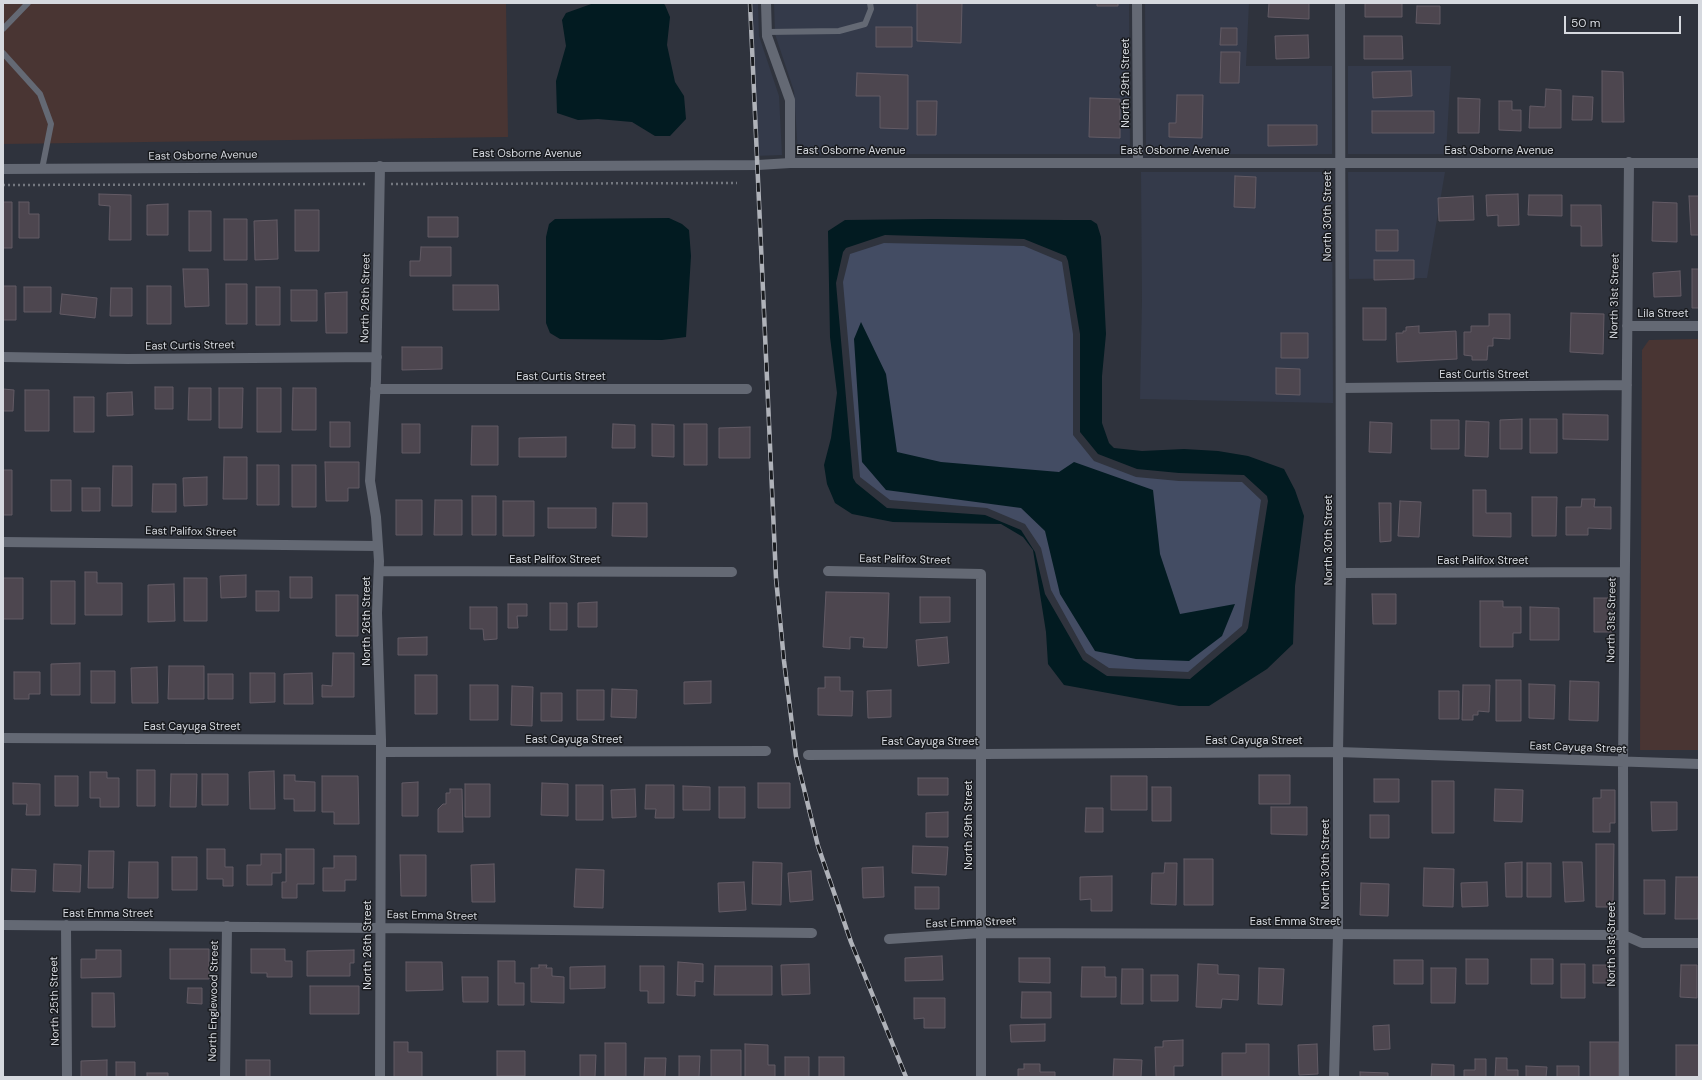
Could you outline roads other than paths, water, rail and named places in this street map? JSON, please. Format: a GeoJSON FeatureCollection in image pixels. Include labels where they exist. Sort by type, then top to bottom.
{"type":"FeatureCollection","features":[{"type":"Feature","properties":{"kind":"street"},"geometry":{"type":"LineString","coordinates":[[766,3],[767,32],[790,100],[790,163]]}},
{"type":"Feature","properties":{"kind":"street","name":"North 29th Street"},"geometry":{"type":"LineString","coordinates":[[1137,3],[1138,163]]}},
{"type":"Feature","properties":{"kind":"street","name":"North 30th Street"},"geometry":{"type":"LineString","coordinates":[[1334,1077],[1338,934],[1338,752],[1341,573],[1340,3]]}},
{"type":"Feature","properties":{"kind":"street","name":"North 31st Street"},"geometry":{"type":"LineString","coordinates":[[1624,1077],[1623,761],[1629,162]]}},
{"type":"Feature","properties":{"kind":"street","name":"East Osborne Avenue"},"geometry":{"type":"LineString","coordinates":[[3,169],[750,165],[790,163],[1699,162]]}},
{"type":"Feature","properties":{"kind":"street","name":"North 26th Street"},"geometry":{"type":"LineString","coordinates":[[380,166],[377,356],[370,481],[376,517],[379,571],[377,612],[381,740],[380,1077]]}},
{"type":"Feature","properties":{"kind":"street","name":"Lila Street"},"geometry":{"type":"LineString","coordinates":[[1627,326],[1699,326]]}},
{"type":"Feature","properties":{"kind":"street","name":"East Curtis Street"},"geometry":{"type":"LineString","coordinates":[[3,357],[135,359],[377,356]]}},
{"type":"Feature","properties":{"kind":"street","name":"East Curtis Street"},"geometry":{"type":"LineString","coordinates":[[1341,388],[1626,386]]}},
{"type":"Feature","properties":{"kind":"street","name":"East Curtis Street"},"geometry":{"type":"LineString","coordinates":[[375,389],[747,389]]}},
{"type":"Feature","properties":{"kind":"street","name":"East Palifox Street"},"geometry":{"type":"LineString","coordinates":[[3,542],[378,546]]}},
{"type":"Feature","properties":{"kind":"street","name":"East Palifox Street"},"geometry":{"type":"LineString","coordinates":[[379,571],[732,572]]}},
{"type":"Feature","properties":{"kind":"street","name":"East Palifox Street"},"geometry":{"type":"LineString","coordinates":[[828,571],[981,574]]}},
{"type":"Feature","properties":{"kind":"street","name":"East Palifox Street"},"geometry":{"type":"LineString","coordinates":[[1341,573],[1625,572]]}},
{"type":"Feature","properties":{"kind":"street","name":"North 29th Street"},"geometry":{"type":"LineString","coordinates":[[981,574],[981,1077]]}},
{"type":"Feature","properties":{"kind":"street","name":"East Cayuga Street"},"geometry":{"type":"LineString","coordinates":[[3,738],[381,740]]}},
{"type":"Feature","properties":{"kind":"street","name":"East Cayuga Street"},"geometry":{"type":"LineString","coordinates":[[381,752],[766,751]]}},
{"type":"Feature","properties":{"kind":"street","name":"East Cayuga Street"},"geometry":{"type":"LineString","coordinates":[[808,754],[1338,752],[1699,764]]}},
{"type":"Feature","properties":{"kind":"street","name":"East Emma Street"},"geometry":{"type":"LineString","coordinates":[[3,925],[227,926],[812,934]]}},
{"type":"Feature","properties":{"kind":"street","name":"North 25th Street"},"geometry":{"type":"LineString","coordinates":[[66,926],[67,1077]]}},
{"type":"Feature","properties":{"kind":"street","name":"North Englewood Street"},"geometry":{"type":"LineString","coordinates":[[225,1077],[227,926]]}},
{"type":"Feature","properties":{"kind":"street","name":"East Emma Street"},"geometry":{"type":"LineString","coordinates":[[889,939],[980,933],[1624,935],[1642,943],[1699,943]]}},
{"type":"Feature","properties":{"kind":"lane"},"geometry":{"type":"LineString","coordinates":[[3,29],[28,3]]}},
{"type":"Feature","properties":{"kind":"lane"},"geometry":{"type":"LineString","coordinates":[[767,32],[839,31],[865,24],[872,10],[870,3]]}},
{"type":"Feature","properties":{"kind":"lane"},"geometry":{"type":"LineString","coordinates":[[3,53],[40,94],[51,124],[42,168]]}},
{"type":"Feature","properties":{"kind":"railway"},"geometry":{"type":"LineString","coordinates":[[750,3],[776,578],[784,661],[796,756],[818,846],[851,942],[906,1077]]}}]}
